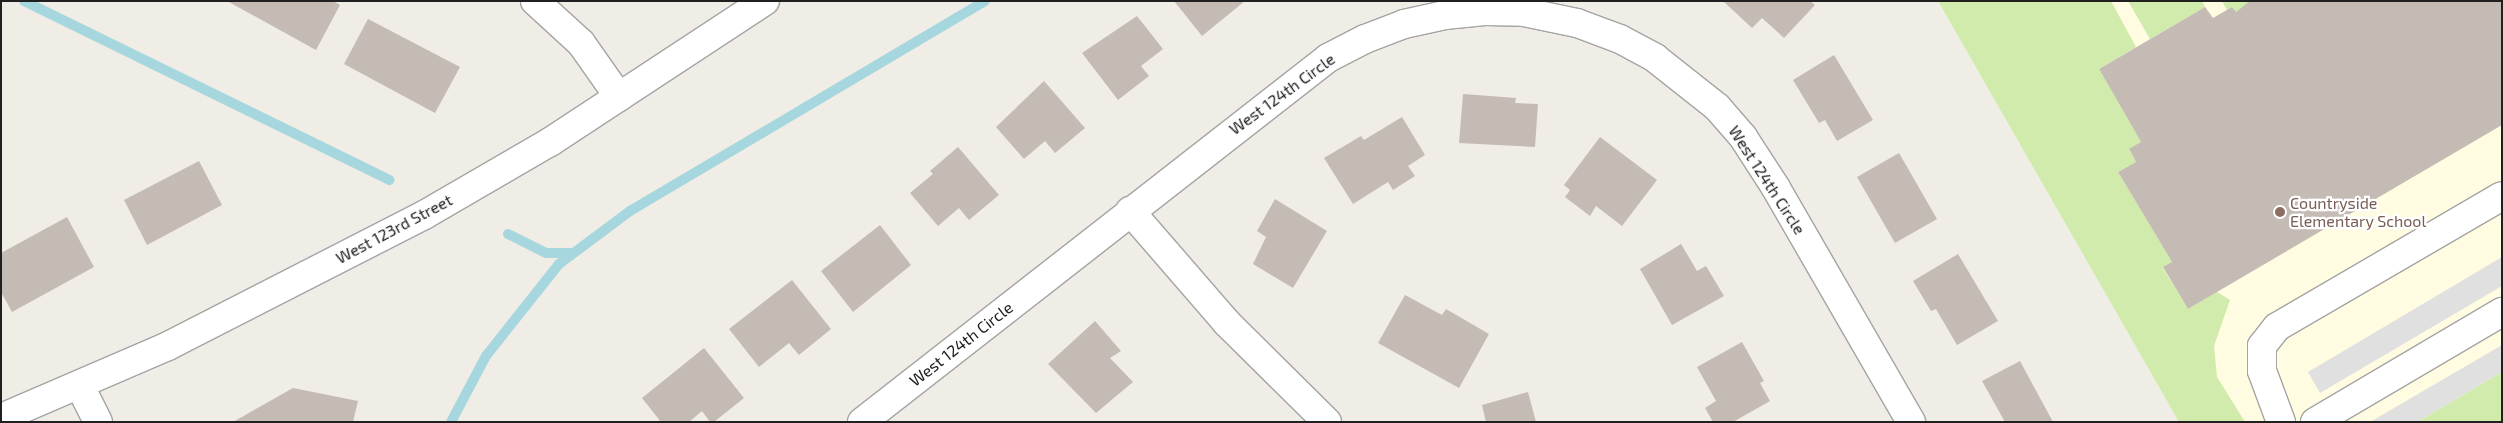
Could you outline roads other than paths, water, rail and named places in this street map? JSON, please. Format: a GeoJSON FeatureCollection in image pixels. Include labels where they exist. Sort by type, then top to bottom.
{"type":"FeatureCollection","features":[{"type":"Feature","properties":{"kind":"street"},"geometry":{"type":"LineString","coordinates":[[536,1],[581,43],[619,97]]}},
{"type":"Feature","properties":{"kind":"street","name":"West 123rd Street"},"geometry":{"type":"LineString","coordinates":[[1,418],[80,386],[168,346],[424,215],[619,97],[765,1]]}},
{"type":"Feature","properties":{"kind":"street","name":"West 124th Circle"},"geometry":{"type":"LineString","coordinates":[[862,422],[1328,58],[1365,39],[1412,22],[1486,12],[1524,12],[1577,23],[1655,58],[1717,107],[1743,137],[1776,188],[1911,422]]}},
{"type":"Feature","properties":{"kind":"street"},"geometry":{"type":"LineString","coordinates":[[2281,422],[2262,371],[2262,346],[2277,328],[2502,196]]}},
{"type":"Feature","properties":{"kind":"street"},"geometry":{"type":"LineString","coordinates":[[1130,211],[1226,322],[1327,422]]}},
{"type":"Feature","properties":{"kind":"street"},"geometry":{"type":"LineString","coordinates":[[2315,422],[2502,312]]}},
{"type":"Feature","properties":{"kind":"street"},"geometry":{"type":"LineString","coordinates":[[80,386],[98,422]]}},
{"type":"Feature","properties":{"kind":"waterway"},"geometry":{"type":"LineString","coordinates":[[24,1],[389,180]]}},
{"type":"Feature","properties":{"kind":"waterway"},"geometry":{"type":"LineString","coordinates":[[451,422],[486,356],[559,264],[630,211],[985,1]]}},
{"type":"Feature","properties":{"kind":"waterway"},"geometry":{"type":"LineString","coordinates":[[508,234],[546,253],[573,253]]}},
{"type":"Feature","properties":{"kind":"place","name":"Countryside Elementary School"},"geometry":{"type":"Point","coordinates":[2280,212]}}]}
